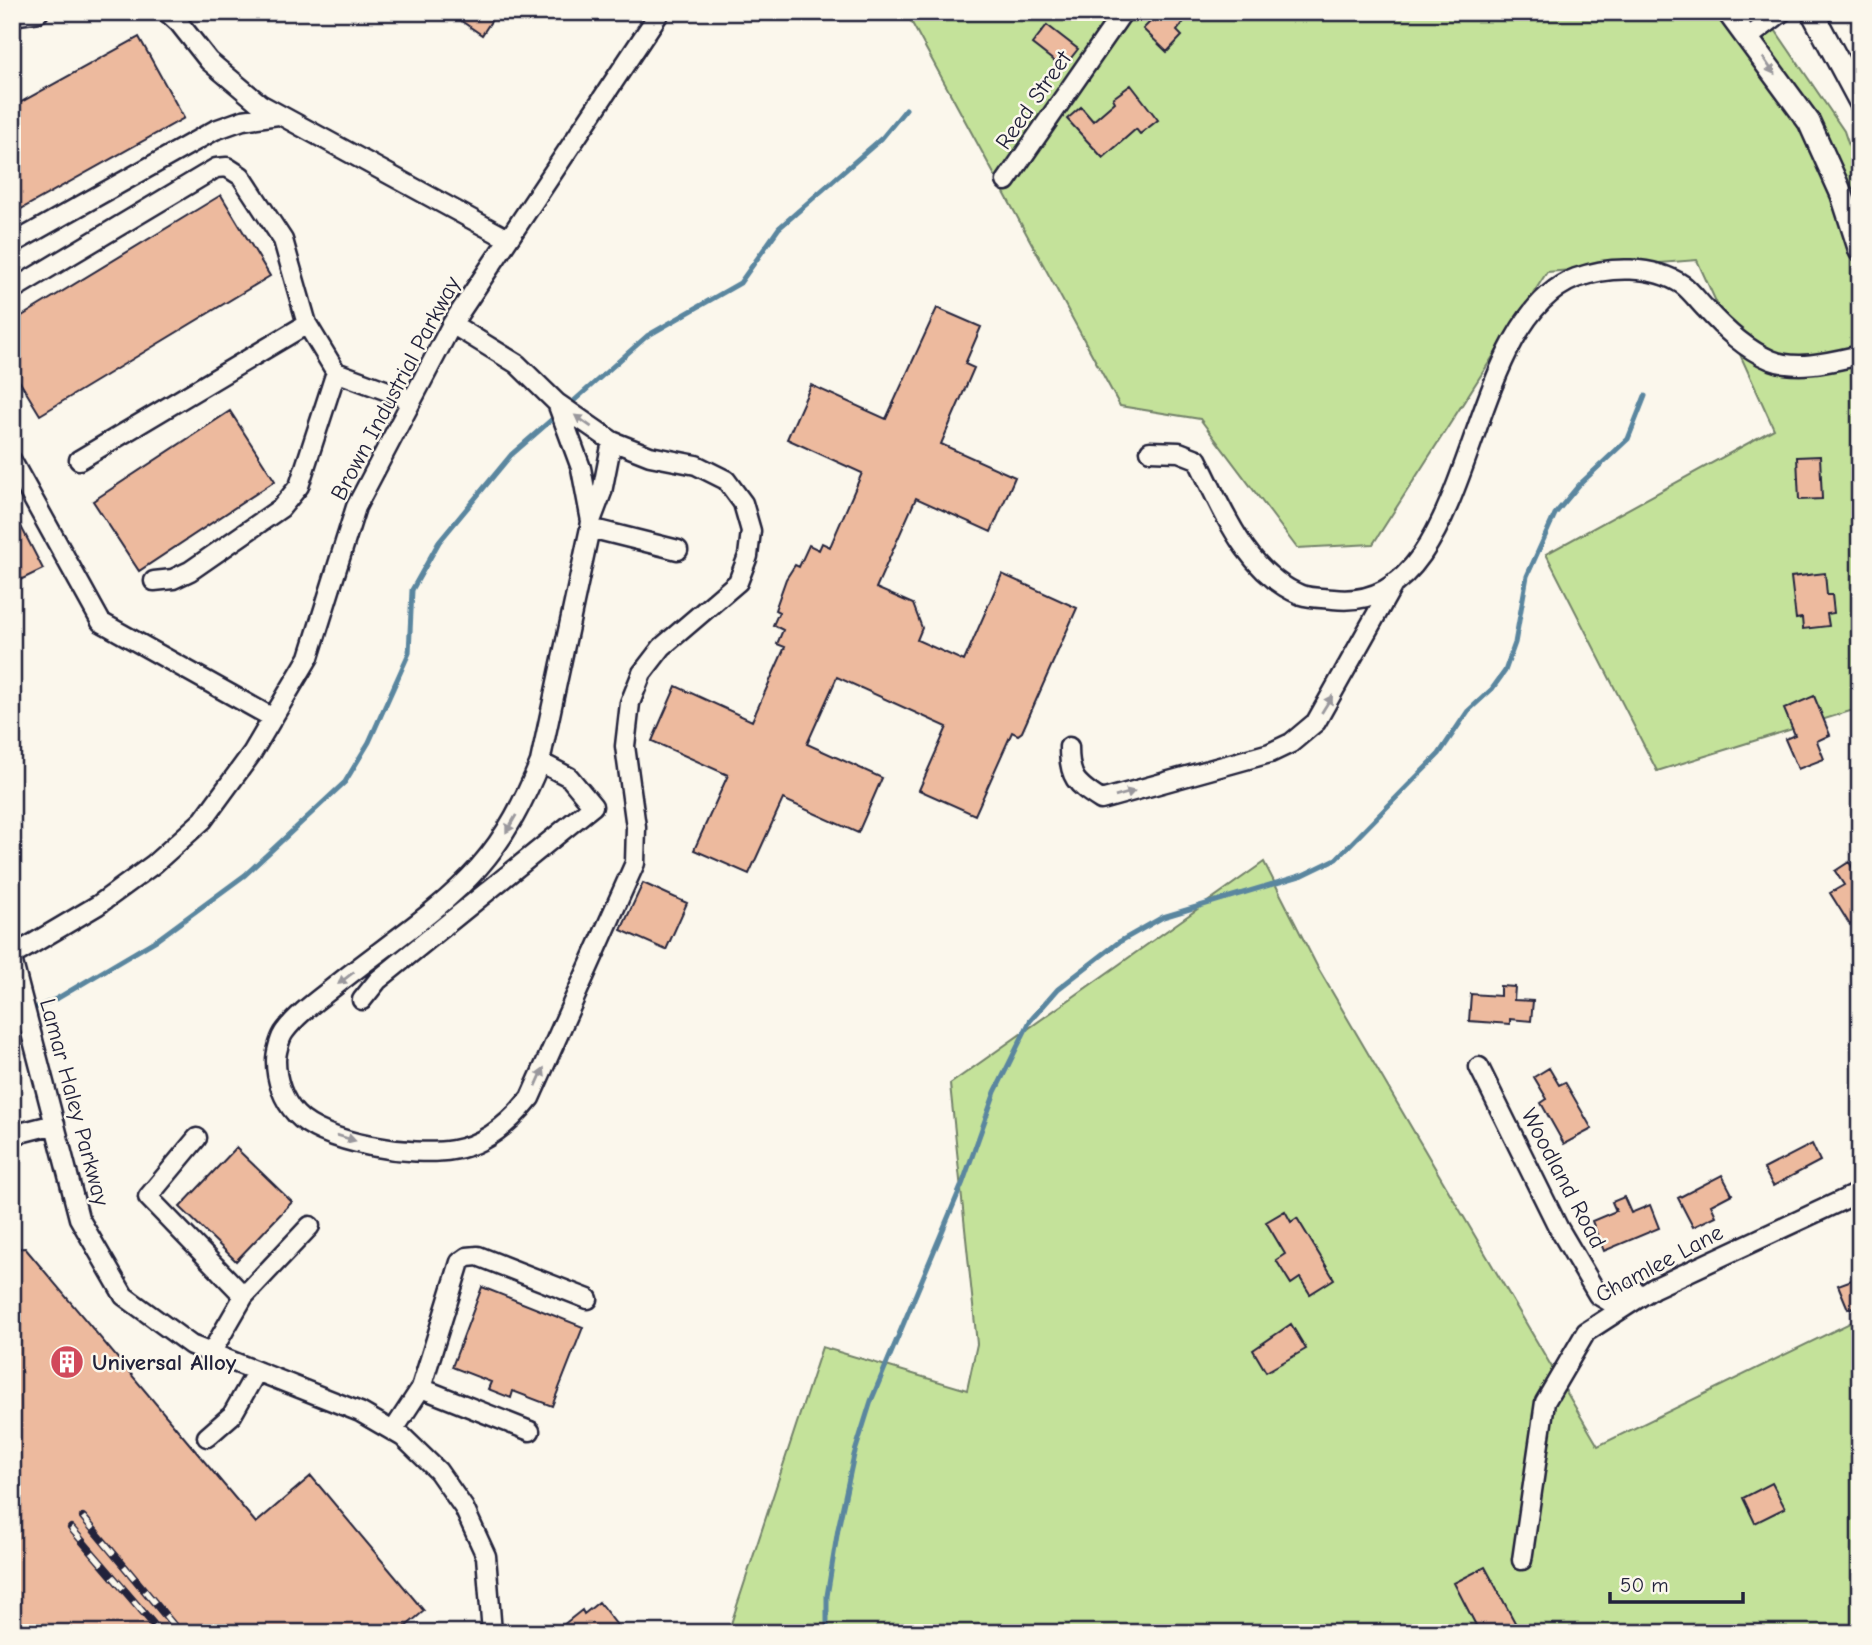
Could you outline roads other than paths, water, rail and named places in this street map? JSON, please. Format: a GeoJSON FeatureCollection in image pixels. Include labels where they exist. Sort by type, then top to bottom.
{"type":"FeatureCollection","features":[{"type":"Feature","properties":{"kind":"main road"},"geometry":{"type":"LineString","coordinates":[[1728,12],[1749,37],[1808,122],[1842,195],[1860,251]]}},
{"type":"Feature","properties":{"kind":"main road"},"geometry":{"type":"LineString","coordinates":[[1812,12],[1860,102]]}},
{"type":"Feature","properties":{"kind":"street"},"geometry":{"type":"LineString","coordinates":[[12,16],[39,12]]}},
{"type":"Feature","properties":{"kind":"street"},"geometry":{"type":"LineString","coordinates":[[167,12],[227,78],[278,115],[508,239]]}},
{"type":"Feature","properties":{"kind":"street","name":"Brown Industrial Parkway"},"geometry":{"type":"LineString","coordinates":[[12,957],[98,905],[154,864],[203,820],[273,718],[309,657],[356,508],[452,324],[660,12]]}},
{"type":"Feature","properties":{"kind":"street","name":"Reed Street"},"geometry":{"type":"LineString","coordinates":[[1006,181],[1124,12]]}},
{"type":"Feature","properties":{"kind":"street"},"geometry":{"type":"LineString","coordinates":[[1749,37],[1782,12]]}},
{"type":"Feature","properties":{"kind":"street"},"geometry":{"type":"LineString","coordinates":[[12,244],[215,130],[243,120],[278,115]]}},
{"type":"Feature","properties":{"kind":"street"},"geometry":{"type":"LineString","coordinates":[[12,290],[216,168],[227,167],[242,176],[283,240],[307,324],[336,372],[412,400]]}},
{"type":"Feature","properties":{"kind":"street"},"geometry":{"type":"LineString","coordinates":[[1150,451],[1179,452],[1198,459],[1232,527],[1263,570],[1302,595],[1347,600],[1383,590],[1410,571],[1436,529],[1514,338],[1540,301],[1574,279],[1612,269],[1654,272],[1684,286],[1740,342],[1773,361],[1818,364],[1860,355]]}},
{"type":"Feature","properties":{"kind":"street"},"geometry":{"type":"LineString","coordinates":[[79,460],[307,324]]}},
{"type":"Feature","properties":{"kind":"street"},"geometry":{"type":"LineString","coordinates":[[452,324],[517,364],[557,403],[612,441],[650,456],[696,464],[726,480],[743,503],[751,531],[748,556],[738,582],[662,647],[642,673],[634,693],[625,746],[636,827],[635,863],[530,1098],[511,1121],[478,1142],[453,1150],[414,1152],[373,1146],[322,1130],[297,1116],[282,1097],[275,1060],[283,1032],[316,1002],[437,906],[478,868],[506,833],[523,804],[540,762],[591,524],[602,492],[612,441]]}},
{"type":"Feature","properties":{"kind":"street"},"geometry":{"type":"LineString","coordinates":[[154,581],[173,579],[190,571],[281,508],[299,486],[336,372]]}},
{"type":"Feature","properties":{"kind":"street"},"geometry":{"type":"LineString","coordinates":[[557,403],[581,468],[591,524]]}},
{"type":"Feature","properties":{"kind":"street"},"geometry":{"type":"LineString","coordinates":[[12,461],[101,622],[273,718]]}},
{"type":"Feature","properties":{"kind":"street"},"geometry":{"type":"LineString","coordinates":[[591,524],[678,550]]}},
{"type":"Feature","properties":{"kind":"street"},"geometry":{"type":"LineString","coordinates":[[1069,747],[1069,769],[1074,778],[1079,786],[1101,800],[1270,753],[1291,743],[1316,722],[1395,581]]}},
{"type":"Feature","properties":{"kind":"street"},"geometry":{"type":"LineString","coordinates":[[362,1000],[378,981],[593,806],[569,777],[540,762]]}},
{"type":"Feature","properties":{"kind":"street","name":"Lamar Haley Parkway"},"geometry":{"type":"LineString","coordinates":[[12,957],[79,1218],[124,1296],[191,1345],[360,1412],[393,1431],[438,1471],[464,1508],[486,1556],[492,1633]]}},
{"type":"Feature","properties":{"kind":"street","name":"Woodland Road"},"geometry":{"type":"LineString","coordinates":[[1479,1067],[1558,1227],[1598,1295],[1608,1301],[1654,1288]]}},
{"type":"Feature","properties":{"kind":"street"},"geometry":{"type":"LineString","coordinates":[[12,1135],[55,1124]]}},
{"type":"Feature","properties":{"kind":"street"},"geometry":{"type":"LineString","coordinates":[[197,1138],[148,1197],[244,1296]]}},
{"type":"Feature","properties":{"kind":"street","name":"Chamlee Lane"},"geometry":{"type":"LineString","coordinates":[[1522,1560],[1545,1402],[1586,1332],[1654,1288],[1860,1192]]}},
{"type":"Feature","properties":{"kind":"street"},"geometry":{"type":"LineString","coordinates":[[211,1353],[244,1296],[310,1226]]}},
{"type":"Feature","properties":{"kind":"street"},"geometry":{"type":"LineString","coordinates":[[393,1431],[421,1388],[460,1262],[467,1257],[478,1256],[588,1299]]}},
{"type":"Feature","properties":{"kind":"street"},"geometry":{"type":"LineString","coordinates":[[207,1437],[232,1415],[257,1371]]}},
{"type":"Feature","properties":{"kind":"street"},"geometry":{"type":"LineString","coordinates":[[421,1388],[530,1431]]}},
{"type":"Feature","properties":{"kind":"waterway"},"geometry":{"type":"LineString","coordinates":[[567,407],[647,336],[740,283],[779,228],[882,138],[906,109]]}},
{"type":"Feature","properties":{"kind":"waterway"},"geometry":{"type":"LineString","coordinates":[[827,1633],[827,1596],[838,1529],[854,1455],[871,1401],[963,1182],[995,1092],[1030,1021],[1058,989],[1119,942],[1163,917],[1303,875],[1336,859],[1439,754],[1468,711],[1492,689],[1505,671],[1515,643],[1527,576],[1555,514],[1579,485],[1628,439],[1645,396]]}},
{"type":"Feature","properties":{"kind":"waterway"},"geometry":{"type":"LineString","coordinates":[[12,1018],[58,998],[158,939],[245,875],[345,782],[369,742],[409,653],[412,590],[439,542],[511,455],[557,415]]}},
{"type":"Feature","properties":{"kind":"railway"},"geometry":{"type":"LineString","coordinates":[[83,1517],[180,1633]]}},
{"type":"Feature","properties":{"kind":"railway"},"geometry":{"type":"LineString","coordinates":[[71,1528],[161,1633]]}},
{"type":"Feature","properties":{"kind":"place","name":"Universal Alloy"},"geometry":{"type":"Point","coordinates":[67,1362]}}]}
